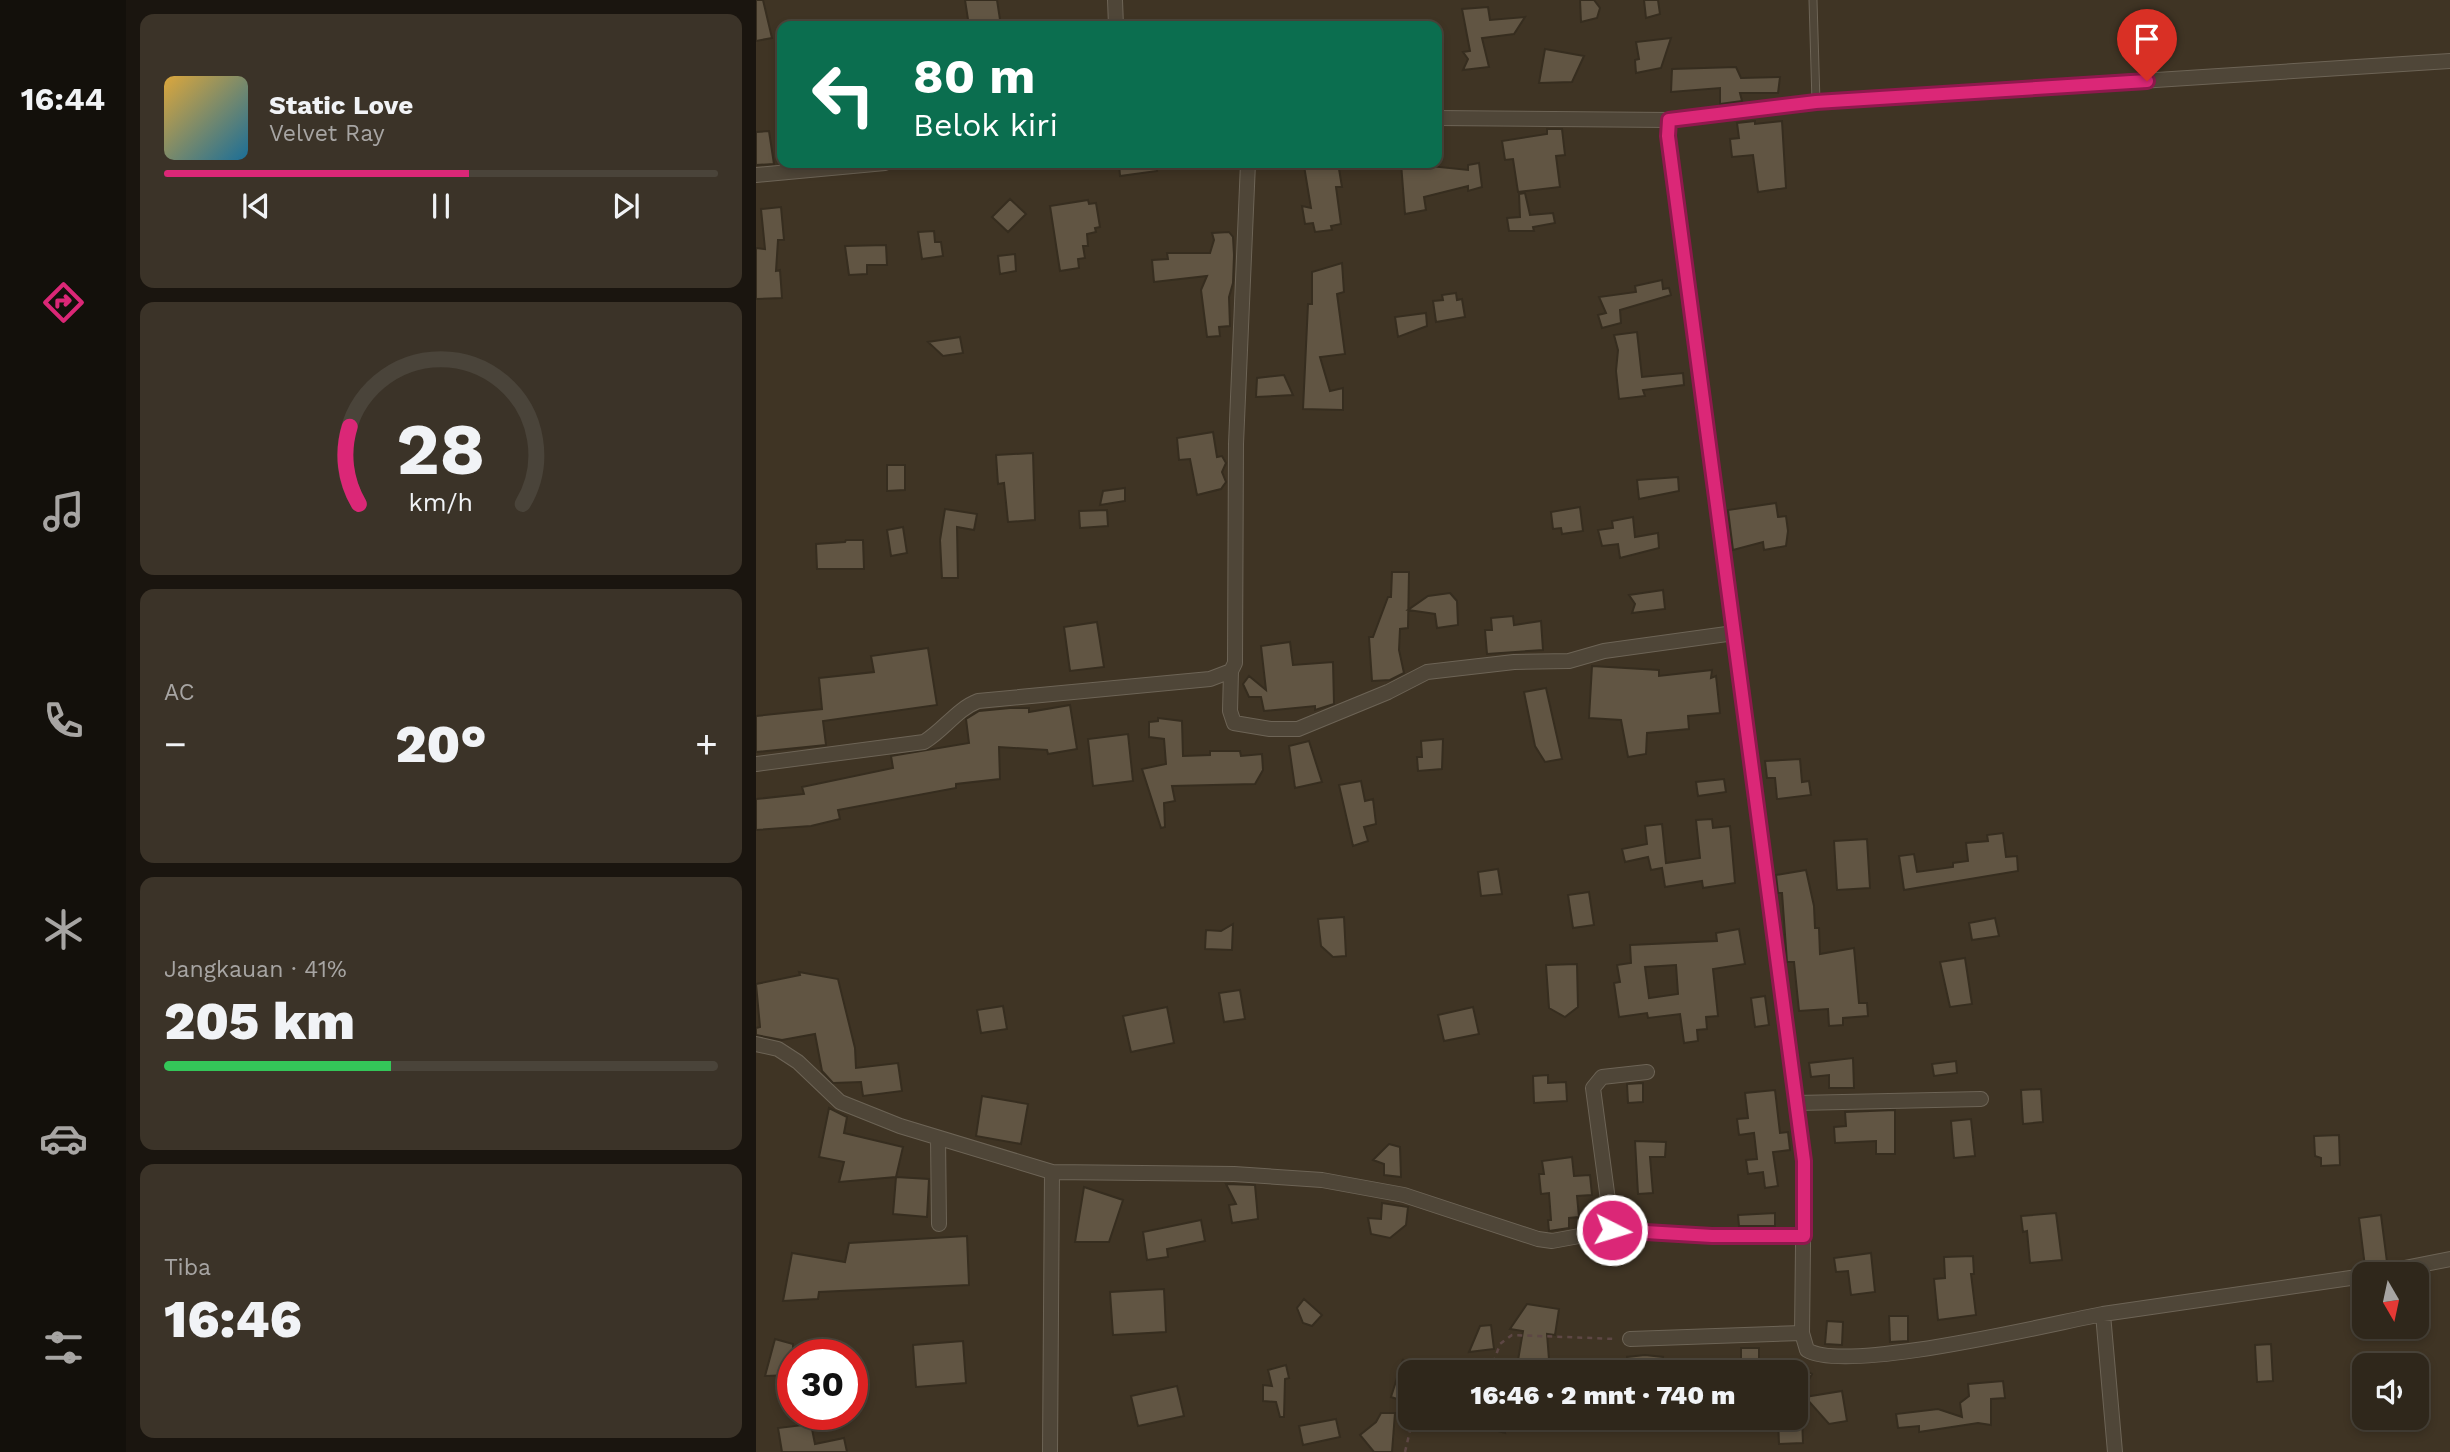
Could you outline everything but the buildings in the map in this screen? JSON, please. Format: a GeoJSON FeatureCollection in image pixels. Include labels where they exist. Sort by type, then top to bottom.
{"type":"FeatureCollection","features":[{"type":"Feature","properties":{"kind":"street"},"geometry":{"type":"LineString","coordinates":[[1115,0],[1116,21]]}},
{"type":"Feature","properties":{"kind":"street"},"geometry":{"type":"LineString","coordinates":[[1442,118],[1669,120],[1816,102],[2450,61]]}},
{"type":"Feature","properties":{"kind":"street"},"geometry":{"type":"LineString","coordinates":[[1669,120],[1668,136],[1804,1161],[1802,1333],[1807,1350],[1816,1355],[1893,1354],[2103,1314],[2352,1278]]}},
{"type":"Feature","properties":{"kind":"street"},"geometry":{"type":"LineString","coordinates":[[756,175],[832,168]]}},
{"type":"Feature","properties":{"kind":"street"},"geometry":{"type":"LineString","coordinates":[[1248,168],[1236,444],[1235,663],[1231,671],[1230,711],[1234,723],[1256,728],[1298,729],[1388,692],[1427,671],[1514,662],[1569,661],[1604,651],[1734,633]]}},
{"type":"Feature","properties":{"kind":"street"},"geometry":{"type":"LineString","coordinates":[[756,764],[924,742],[938,734],[960,711],[978,701],[1210,679],[1231,671]]}},
{"type":"Feature","properties":{"kind":"street"},"geometry":{"type":"LineString","coordinates":[[756,1044],[778,1049],[798,1062],[840,1102],[939,1138],[1052,1172],[1234,1174],[1322,1180],[1421,1199],[1538,1240],[1552,1241],[1612,1230],[1699,1235],[1804,1236]]}},
{"type":"Feature","properties":{"kind":"street"},"geometry":{"type":"LineString","coordinates":[[1612,1230],[1593,1088],[1601,1077],[1647,1072]]}},
{"type":"Feature","properties":{"kind":"street"},"geometry":{"type":"LineString","coordinates":[[1797,1103],[1981,1099]]}},
{"type":"Feature","properties":{"kind":"street"},"geometry":{"type":"LineString","coordinates":[[939,1138],[939,1224]]}},
{"type":"Feature","properties":{"kind":"street"},"geometry":{"type":"LineString","coordinates":[[1049,1452],[1052,1172]]}},
{"type":"Feature","properties":{"kind":"street"},"geometry":{"type":"LineString","coordinates":[[2429,1263],[2450,1259]]}},
{"type":"Feature","properties":{"kind":"street"},"geometry":{"type":"LineString","coordinates":[[2103,1314],[2115,1452]]}},
{"type":"Feature","properties":{"kind":"street"},"geometry":{"type":"LineString","coordinates":[[1630,1339],[1802,1333]]}},
{"type":"Feature","properties":{"kind":"lane"},"geometry":{"type":"LineString","coordinates":[[1813,0],[1816,102]]}},
{"type":"Feature","properties":{"kind":"path"},"geometry":{"type":"LineString","coordinates":[[1494,1360],[1500,1344],[1512,1335],[1542,1339],[1630,1339]]}},
{"type":"Feature","properties":{"kind":"path"},"geometry":{"type":"LineString","coordinates":[[1405,1452],[1410,1430]]}},
{"type":"Feature","properties":{"kind":"route"},"geometry":{"type":"LineString","coordinates":[[1612,1230],[1712,1236],[1804,1236],[1804,1161],[1668,136],[1669,120],[1721,111],[1816,102],[2147,81]]}}]}
